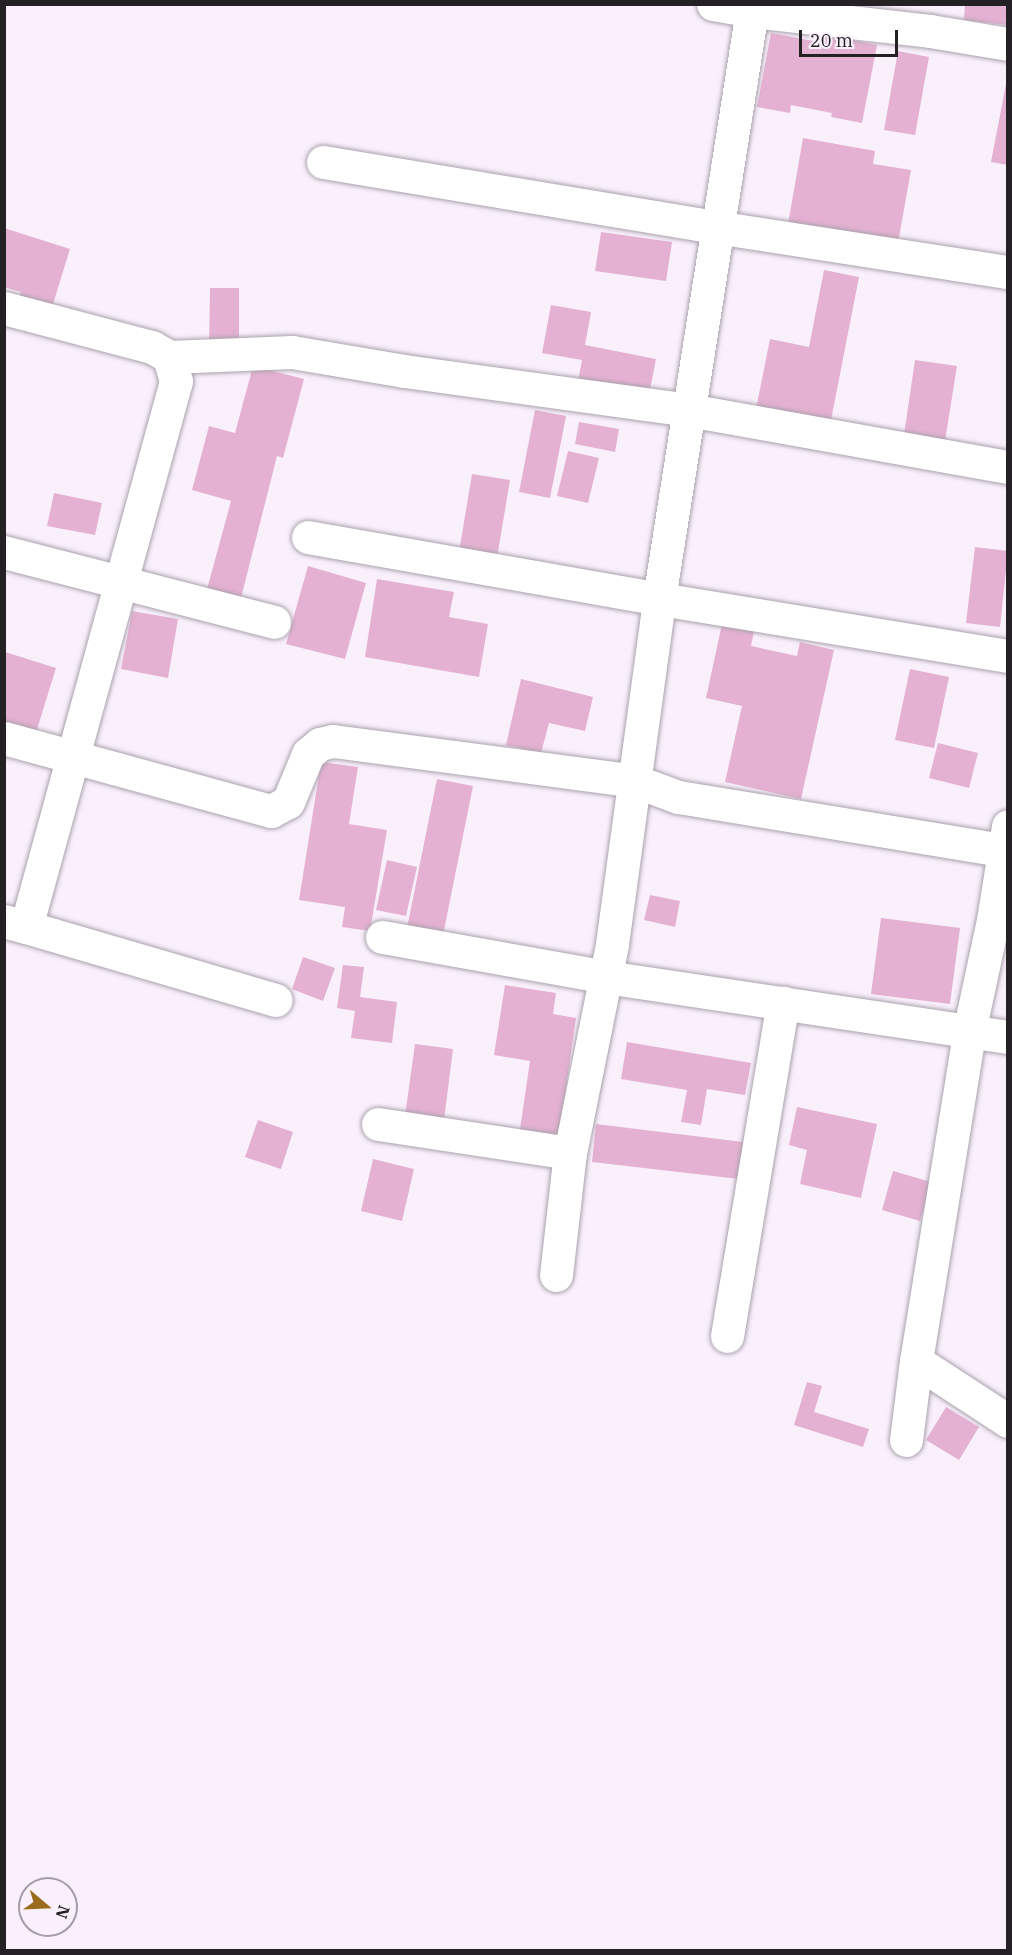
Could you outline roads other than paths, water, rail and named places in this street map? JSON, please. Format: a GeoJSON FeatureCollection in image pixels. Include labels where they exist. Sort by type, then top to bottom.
{"type":"FeatureCollection","features":[{"type":"Feature","properties":{"kind":"street"},"geometry":{"type":"LineString","coordinates":[[713,4],[931,18],[1008,44]]}},
{"type":"Feature","properties":{"kind":"street"},"geometry":{"type":"LineString","coordinates":[[556,1275],[570,1153],[606,976],[688,410],[753,8]]}},
{"type":"Feature","properties":{"kind":"street"},"geometry":{"type":"LineString","coordinates":[[322,162],[1008,272]]}},
{"type":"Feature","properties":{"kind":"street"},"geometry":{"type":"LineString","coordinates":[[4,308],[152,347],[169,357],[292,352],[404,371],[688,410],[1008,466]]}},
{"type":"Feature","properties":{"kind":"street"},"geometry":{"type":"LineString","coordinates":[[169,357],[176,381],[74,759],[15,924],[276,1000]]}},
{"type":"Feature","properties":{"kind":"street"},"geometry":{"type":"LineString","coordinates":[[308,537],[660,599],[1008,656]]}},
{"type":"Feature","properties":{"kind":"street"},"geometry":{"type":"LineString","coordinates":[[4,552],[274,622]]}},
{"type":"Feature","properties":{"kind":"street"},"geometry":{"type":"LineString","coordinates":[[4,738],[271,811],[288,802],[308,754],[320,744],[333,741],[634,781],[678,797],[1006,843],[993,920],[969,1032],[916,1361],[906,1440]]}},
{"type":"Feature","properties":{"kind":"street"},"geometry":{"type":"LineString","coordinates":[[382,937],[606,976],[1008,1037]]}},
{"type":"Feature","properties":{"kind":"street"},"geometry":{"type":"LineString","coordinates":[[727,1336],[783,1003]]}},
{"type":"Feature","properties":{"kind":"street"},"geometry":{"type":"LineString","coordinates":[[378,1124],[570,1153]]}},
{"type":"Feature","properties":{"kind":"street"},"geometry":{"type":"LineString","coordinates":[[916,1361],[1008,1421]]}}]}
